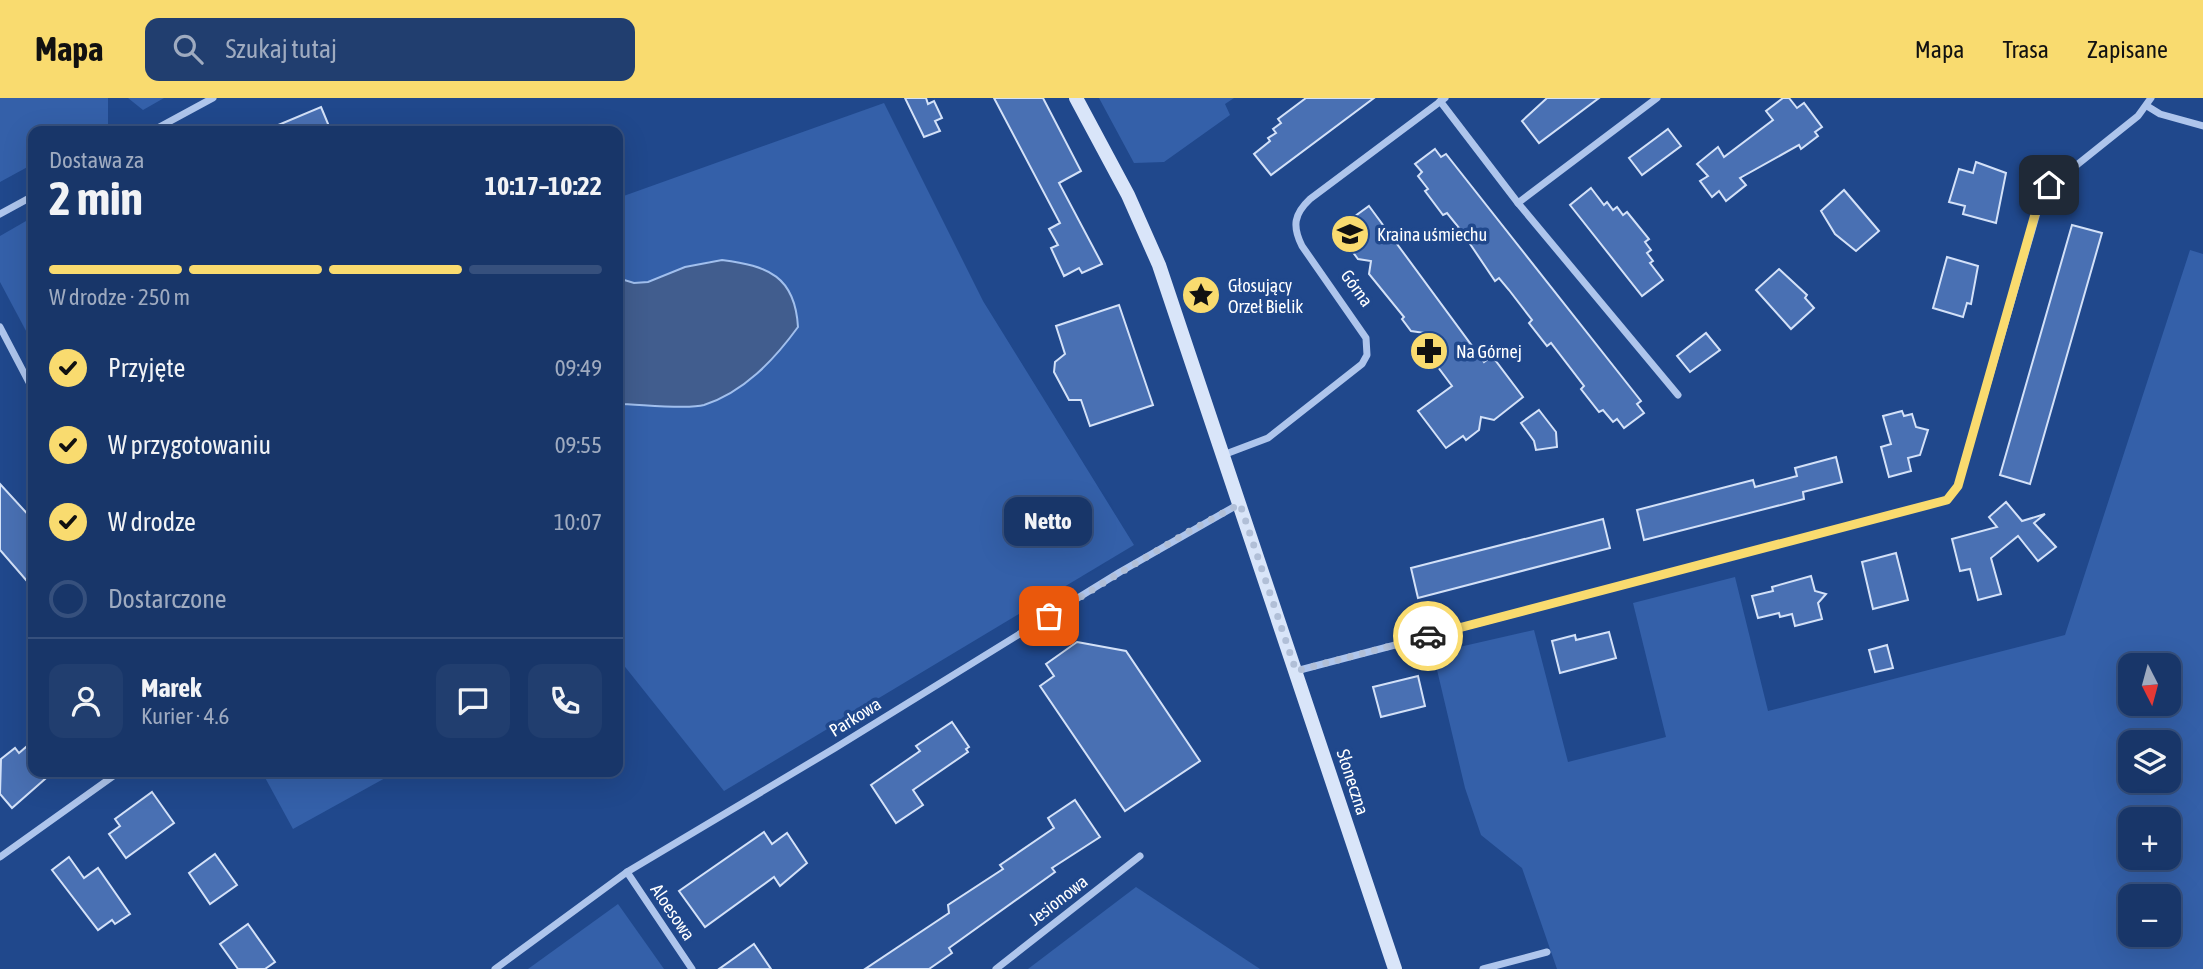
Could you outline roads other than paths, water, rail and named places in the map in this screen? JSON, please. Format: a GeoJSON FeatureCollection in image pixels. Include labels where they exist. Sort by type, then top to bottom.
{"type":"FeatureCollection","features":[{"type":"Feature","properties":{"kind":"street"},"geometry":{"type":"LineString","coordinates":[[161,126],[213,98]]}},
{"type":"Feature","properties":{"kind":"street"},"geometry":{"type":"LineString","coordinates":[[1076,98],[1128,195],[1152,248],[1240,504]]}},
{"type":"Feature","properties":{"kind":"street"},"geometry":{"type":"LineString","coordinates":[[1518,203],[1657,98]]}},
{"type":"Feature","properties":{"kind":"street"},"geometry":{"type":"LineString","coordinates":[[1296,671],[1947,500],[1958,486],[2043,191],[2147,106],[2151,98]]}},
{"type":"Feature","properties":{"kind":"street","name":"Górna"},"geometry":{"type":"LineString","coordinates":[[1223,455],[1268,438],[1362,364],[1368,346],[1364,333],[1302,246],[1296,232],[1296,218],[1310,199],[1443,100],[1518,203],[1678,395]]}},
{"type":"Feature","properties":{"kind":"street"},"geometry":{"type":"LineString","coordinates":[[2147,106],[2160,114],[2203,126]]}},
{"type":"Feature","properties":{"kind":"street"},"geometry":{"type":"LineString","coordinates":[[0,214],[28,199]]}},
{"type":"Feature","properties":{"kind":"street"},"geometry":{"type":"LineString","coordinates":[[0,327],[28,380]]}},
{"type":"Feature","properties":{"kind":"street","name":"Słoneczna"},"geometry":{"type":"LineString","coordinates":[[1240,504],[1395,969]]}},
{"type":"Feature","properties":{"kind":"street","name":"Parkowa"},"geometry":{"type":"LineString","coordinates":[[495,969],[627,872],[835,748],[1120,572],[1240,504]]}},
{"type":"Feature","properties":{"kind":"street"},"geometry":{"type":"LineString","coordinates":[[0,857],[112,777]]}},
{"type":"Feature","properties":{"kind":"street","name":"Jesionowa"},"geometry":{"type":"LineString","coordinates":[[996,969],[1140,856]]}},
{"type":"Feature","properties":{"kind":"street","name":"Aloesowa"},"geometry":{"type":"LineString","coordinates":[[627,872],[692,969]]}},
{"type":"Feature","properties":{"kind":"street"},"geometry":{"type":"LineString","coordinates":[[1482,969],[1547,952]]}},
{"type":"Feature","properties":{"kind":"place","name":"Kraina uśmiechu"},"geometry":{"type":"Point","coordinates":[1350,234]}},
{"type":"Feature","properties":{"kind":"place","name":"Głosujący Orzeł Bielik"},"geometry":{"type":"Point","coordinates":[1201,295]}},
{"type":"Feature","properties":{"kind":"place","name":"Na Górnej"},"geometry":{"type":"Point","coordinates":[1429,351]}},
{"type":"Feature","properties":{"kind":"place","name":"Netto"},"geometry":{"type":"Point","coordinates":[1049,616]}}]}
